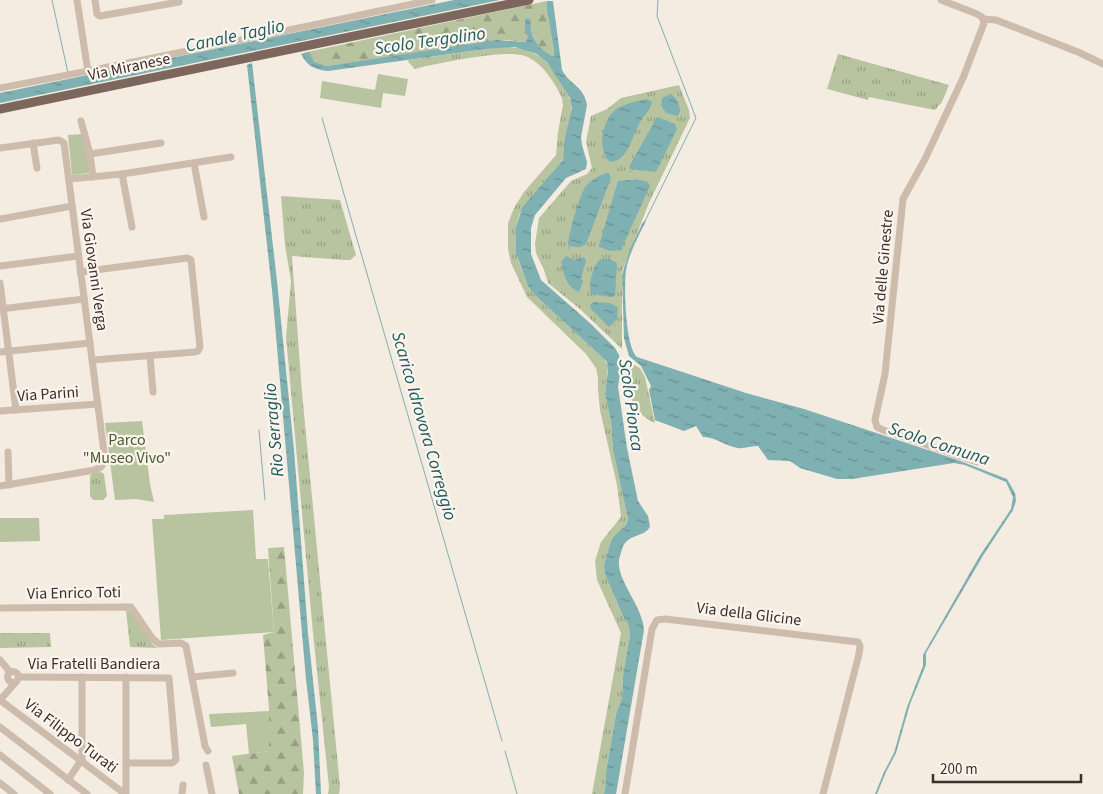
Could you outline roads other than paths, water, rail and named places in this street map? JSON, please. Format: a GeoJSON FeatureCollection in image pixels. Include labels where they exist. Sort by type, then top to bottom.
{"type":"FeatureCollection","features":[{"type":"Feature","properties":{"kind":"main road","name":"Via Miranese"},"geometry":{"type":"LineString","coordinates":[[0,109],[529,0]]}},
{"type":"Feature","properties":{"kind":"street"},"geometry":{"type":"LineString","coordinates":[[76,0],[88,72]]}},
{"type":"Feature","properties":{"kind":"street"},"geometry":{"type":"LineString","coordinates":[[95,0],[100,16],[179,2]]}},
{"type":"Feature","properties":{"kind":"street"},"geometry":{"type":"LineString","coordinates":[[0,88],[88,72],[432,0]]}},
{"type":"Feature","properties":{"kind":"street"},"geometry":{"type":"LineString","coordinates":[[941,0],[977,14],[983,19],[996,20],[1078,52],[1103,64]]}},
{"type":"Feature","properties":{"kind":"street","name":"Via delle Ginestre"},"geometry":{"type":"LineString","coordinates":[[977,462],[883,430],[877,427],[875,420],[886,365],[903,199],[925,159],[963,78],[982,30],[983,19]]}},
{"type":"Feature","properties":{"kind":"street"},"geometry":{"type":"LineString","coordinates":[[81,121],[90,154],[93,177]]}},
{"type":"Feature","properties":{"kind":"street","name":"Via Giovanni Verga"},"geometry":{"type":"LineString","coordinates":[[0,486],[95,470],[101,467],[105,460],[65,145],[61,141],[33,144]]}},
{"type":"Feature","properties":{"kind":"street"},"geometry":{"type":"LineString","coordinates":[[0,148],[33,144],[37,168]]}},
{"type":"Feature","properties":{"kind":"street"},"geometry":{"type":"LineString","coordinates":[[90,154],[161,144]]}},
{"type":"Feature","properties":{"kind":"street"},"geometry":{"type":"LineString","coordinates":[[69,179],[122,174],[231,157]]}},
{"type":"Feature","properties":{"kind":"street"},"geometry":{"type":"LineString","coordinates":[[194,163],[204,217]]}},
{"type":"Feature","properties":{"kind":"street"},"geometry":{"type":"LineString","coordinates":[[122,174],[132,227]]}},
{"type":"Feature","properties":{"kind":"street"},"geometry":{"type":"LineString","coordinates":[[0,219],[72,206]]}},
{"type":"Feature","properties":{"kind":"street"},"geometry":{"type":"LineString","coordinates":[[0,266],[78,256]]}},
{"type":"Feature","properties":{"kind":"street"},"geometry":{"type":"LineString","coordinates":[[80,272],[190,258],[200,346],[198,351],[93,360]]}},
{"type":"Feature","properties":{"kind":"street"},"geometry":{"type":"LineString","coordinates":[[0,283],[16,410]]}},
{"type":"Feature","properties":{"kind":"street"},"geometry":{"type":"LineString","coordinates":[[2,309],[84,299]]}},
{"type":"Feature","properties":{"kind":"street"},"geometry":{"type":"LineString","coordinates":[[0,352],[90,343]]}},
{"type":"Feature","properties":{"kind":"street"},"geometry":{"type":"LineString","coordinates":[[150,356],[153,392]]}},
{"type":"Feature","properties":{"kind":"street","name":"Via Parini"},"geometry":{"type":"LineString","coordinates":[[0,411],[98,404]]}},
{"type":"Feature","properties":{"kind":"street"},"geometry":{"type":"LineString","coordinates":[[8,452],[9,485]]}},
{"type":"Feature","properties":{"kind":"street","name":"Via Enrico Toti"},"geometry":{"type":"LineString","coordinates":[[0,608],[131,607],[156,642],[162,645],[181,643],[186,646],[205,746],[208,751]]}},
{"type":"Feature","properties":{"kind":"street","name":"Via della Glicine"},"geometry":{"type":"LineString","coordinates":[[625,794],[652,629],[657,620],[665,619],[858,642],[859,654],[823,794]]}},
{"type":"Feature","properties":{"kind":"street"},"geometry":{"type":"LineString","coordinates":[[0,660],[10,672],[16,672],[17,679],[0,700]]}},
{"type":"Feature","properties":{"kind":"street"},"geometry":{"type":"LineString","coordinates":[[192,677],[233,673]]}},
{"type":"Feature","properties":{"kind":"street"},"geometry":{"type":"LineString","coordinates":[[68,780],[81,762],[82,677]]}},
{"type":"Feature","properties":{"kind":"street","name":"Via Fratelli Bandiera"},"geometry":{"type":"LineString","coordinates":[[17,679],[82,677],[169,678],[176,761],[172,763],[126,763]]}},
{"type":"Feature","properties":{"kind":"street"},"geometry":{"type":"LineString","coordinates":[[125,794],[126,677]]}},
{"type":"Feature","properties":{"kind":"street","name":"Via Filippo Turati"},"geometry":{"type":"LineString","coordinates":[[0,700],[125,794]]}},
{"type":"Feature","properties":{"kind":"street"},"geometry":{"type":"LineString","coordinates":[[0,727],[87,794]]}},
{"type":"Feature","properties":{"kind":"street"},"geometry":{"type":"LineString","coordinates":[[0,755],[50,794]]}},
{"type":"Feature","properties":{"kind":"street"},"geometry":{"type":"LineString","coordinates":[[206,765],[212,794]]}},
{"type":"Feature","properties":{"kind":"street"},"geometry":{"type":"LineString","coordinates":[[0,783],[14,794]]}},
{"type":"Feature","properties":{"kind":"street"},"geometry":{"type":"LineString","coordinates":[[182,785],[182,794]]}},
{"type":"Feature","properties":{"kind":"water"},"geometry":{"type":"Polygon","coordinates":[[[454,0],[500,0],[0,103],[0,93],[454,0]]]}},
{"type":"Feature","properties":{"kind":"water"},"geometry":{"type":"Polygon","coordinates":[[[547,1],[553,1],[562,70],[583,94],[587,105],[581,137],[587,162],[586,169],[566,178],[535,215],[531,228],[531,254],[541,280],[591,324],[615,348],[619,355],[621,368],[618,387],[627,448],[638,501],[648,516],[650,526],[645,532],[628,540],[622,549],[619,561],[620,572],[640,613],[644,630],[616,794],[604,794],[616,714],[622,698],[623,676],[630,634],[628,624],[605,574],[604,565],[614,536],[626,525],[628,519],[613,450],[611,421],[605,394],[607,362],[535,295],[528,286],[516,253],[516,227],[522,208],[563,160],[565,138],[572,107],[570,98],[547,62],[537,54],[515,47],[486,49],[328,71],[312,67],[301,54],[307,52],[315,62],[327,66],[497,40],[525,42],[528,38],[525,29],[525,20],[527,18],[531,20],[531,31],[535,41],[552,56],[554,51],[547,1]]]}},
{"type":"Feature","properties":{"kind":"water"},"geometry":{"type":"Polygon","coordinates":[[[252,63],[294,450],[308,633],[318,728],[321,794],[316,794],[313,740],[272,290],[247,65],[252,63]]]}},
{"type":"Feature","properties":{"kind":"water"},"geometry":{"type":"Polygon","coordinates":[[[671,94],[679,107],[680,112],[677,116],[666,113],[661,105],[662,98],[671,94]]]}},
{"type":"Feature","properties":{"kind":"water"},"geometry":{"type":"Polygon","coordinates":[[[647,99],[652,102],[651,106],[640,123],[625,154],[616,161],[610,162],[603,151],[602,143],[606,122],[614,111],[621,106],[647,99]]]}},
{"type":"Feature","properties":{"kind":"water"},"geometry":{"type":"Polygon","coordinates":[[[657,117],[675,124],[677,129],[656,172],[630,169],[629,167],[657,117]]]}},
{"type":"Feature","properties":{"kind":"water"},"geometry":{"type":"Polygon","coordinates":[[[609,173],[611,178],[586,244],[579,247],[568,245],[575,215],[586,186],[609,173]]]}},
{"type":"Feature","properties":{"kind":"water"},"geometry":{"type":"Polygon","coordinates":[[[641,180],[648,182],[650,186],[621,250],[610,251],[599,247],[599,245],[618,181],[641,180]]]}},
{"type":"Feature","properties":{"kind":"water"},"geometry":{"type":"Polygon","coordinates":[[[646,221],[635,243],[626,273],[626,313],[630,341],[637,357],[955,459],[1007,479],[1015,493],[1016,501],[1013,510],[984,554],[926,653],[926,665],[910,704],[896,753],[877,794],[875,794],[894,753],[907,707],[923,666],[923,655],[979,557],[1011,509],[1013,497],[1006,482],[965,465],[954,463],[852,479],[837,479],[800,468],[790,461],[768,460],[758,446],[733,447],[712,438],[703,437],[696,426],[684,431],[655,420],[649,390],[651,386],[641,366],[629,356],[624,338],[622,275],[630,249],[643,222],[646,221]]]}},
{"type":"Feature","properties":{"kind":"water"},"geometry":{"type":"Polygon","coordinates":[[[566,256],[574,260],[584,257],[586,261],[581,278],[583,282],[579,292],[571,287],[565,275],[561,262],[566,256]]]}},
{"type":"Feature","properties":{"kind":"water"},"geometry":{"type":"Polygon","coordinates":[[[600,259],[609,259],[617,263],[615,296],[591,294],[592,275],[600,259]]]}},
{"type":"Feature","properties":{"kind":"water"},"geometry":{"type":"Polygon","coordinates":[[[594,302],[609,303],[618,307],[617,319],[609,327],[591,309],[590,305],[594,302]]]}},
{"type":"Feature","properties":{"kind":"waterway"},"geometry":{"type":"LineString","coordinates":[[52,0],[68,73]]}},
{"type":"Feature","properties":{"kind":"waterway","name":"Scolo Comuna"},"geometry":{"type":"LineString","coordinates":[[644,223],[696,118],[657,16],[658,0]]}},
{"type":"Feature","properties":{"kind":"waterway","name":"Scarico Idrovora Correggio"},"geometry":{"type":"LineString","coordinates":[[322,118],[502,741]]}},
{"type":"Feature","properties":{"kind":"waterway"},"geometry":{"type":"LineString","coordinates":[[630,172],[634,169]]}},
{"type":"Feature","properties":{"kind":"waterway"},"geometry":{"type":"LineString","coordinates":[[568,249],[571,244]]}},
{"type":"Feature","properties":{"kind":"waterway"},"geometry":{"type":"LineString","coordinates":[[612,322],[615,325]]}},
{"type":"Feature","properties":{"kind":"waterway","name":"Rio Serraglio"},"geometry":{"type":"LineString","coordinates":[[259,430],[265,500]]}},
{"type":"Feature","properties":{"kind":"waterway","name":"Scarico Idrovora Correggio"},"geometry":{"type":"LineString","coordinates":[[505,751],[517,794]]}},
{"type":"Feature","properties":{"kind":"water label","name":"Canale Taglio"},"geometry":{"type":"Point","coordinates":[235,36]}},
{"type":"Feature","properties":{"kind":"water label","name":"Scolo Tergolino"},"geometry":{"type":"Point","coordinates":[430,41]}},
{"type":"Feature","properties":{"kind":"water label","name":"Scolo Pionca"},"geometry":{"type":"Point","coordinates":[631,405]}},
{"type":"Feature","properties":{"kind":"park label","name":"Parco \"Museo Vivo\""},"geometry":{"type":"Point","coordinates":[127,449]}}]}
